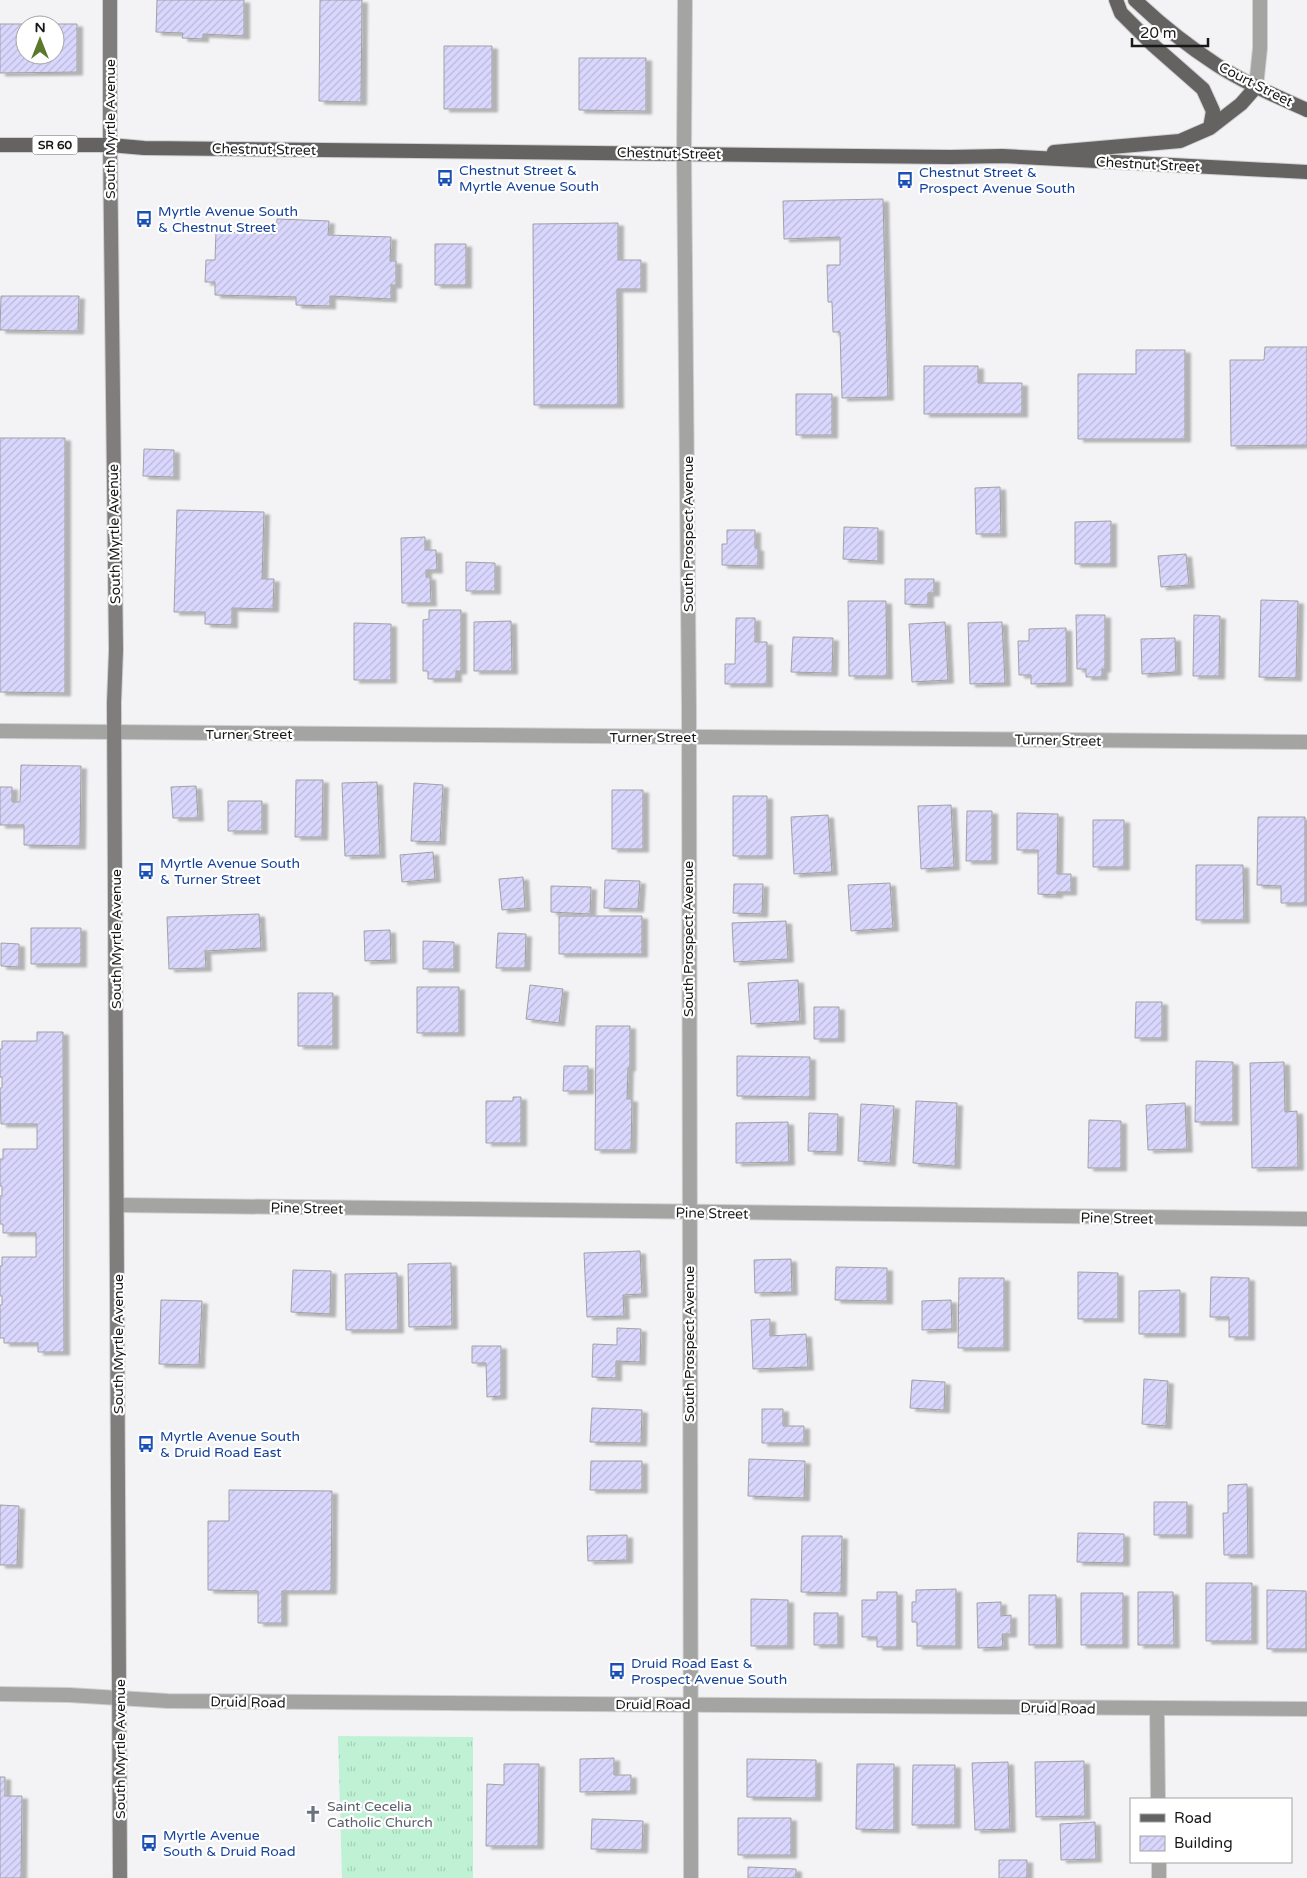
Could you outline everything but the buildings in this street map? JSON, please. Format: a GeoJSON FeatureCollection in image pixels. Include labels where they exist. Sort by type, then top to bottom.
{"type":"FeatureCollection","features":[{"type":"Feature","properties":{"kind":"main road","name":"South Myrtle Avenue"},"geometry":{"type":"LineString","coordinates":[[110,0],[116,650],[114,703],[120,1878]]}},
{"type":"Feature","properties":{"kind":"main road"},"geometry":{"type":"LineString","coordinates":[[1116,0],[1121,13],[1153,45],[1203,89],[1212,112],[1210,128]]}},
{"type":"Feature","properties":{"kind":"main road","name":"Court Street"},"geometry":{"type":"LineString","coordinates":[[1135,0],[1186,43],[1218,65],[1256,87],[1307,110]]}},
{"type":"Feature","properties":{"kind":"main road"},"geometry":{"type":"LineString","coordinates":[[1002,156],[1180,141],[1210,128],[1241,104],[1256,87]]}},
{"type":"Feature","properties":{"kind":"main road","name":"Chestnut Street"},"geometry":{"type":"LineString","coordinates":[[0,145],[1002,156],[1307,172]]}},
{"type":"Feature","properties":{"kind":"street","name":"South Prospect Avenue"},"geometry":{"type":"LineString","coordinates":[[685,0],[691,1878]]}},
{"type":"Feature","properties":{"kind":"street"},"geometry":{"type":"LineString","coordinates":[[1256,87],[1260,48],[1260,0]]}},
{"type":"Feature","properties":{"kind":"street","name":"Turner Street"},"geometry":{"type":"LineString","coordinates":[[0,731],[1307,742]]}},
{"type":"Feature","properties":{"kind":"street","name":"Pine Street"},"geometry":{"type":"LineString","coordinates":[[117,1205],[1307,1220]]}},
{"type":"Feature","properties":{"kind":"street","name":"Druid Road"},"geometry":{"type":"LineString","coordinates":[[0,1694],[69,1695],[168,1701],[1307,1710]]}},
{"type":"Feature","properties":{"kind":"street"},"geometry":{"type":"LineString","coordinates":[[1157,1709],[1158,1798]]}},
{"type":"Feature","properties":{"kind":"street"},"geometry":{"type":"LineString","coordinates":[[1158,1863],[1159,1878]]}},
{"type":"Feature","properties":{"kind":"green space"},"geometry":{"type":"Polygon","coordinates":[[[338,1736],[473,1737],[473,1878],[342,1878],[338,1736]]]}},
{"type":"Feature","properties":{"kind":"place","name":"Chestnut Street & Myrtle Avenue South"},"geometry":{"type":"Point","coordinates":[445,178]}},
{"type":"Feature","properties":{"kind":"place","name":"Chestnut Street & Prospect Avenue South"},"geometry":{"type":"Point","coordinates":[905,180]}},
{"type":"Feature","properties":{"kind":"place","name":"Myrtle Avenue South & Chestnut Street"},"geometry":{"type":"Point","coordinates":[144,219]}},
{"type":"Feature","properties":{"kind":"place","name":"Myrtle Avenue South & Turner Street"},"geometry":{"type":"Point","coordinates":[146,871]}},
{"type":"Feature","properties":{"kind":"place","name":"Myrtle Avenue South & Druid Road East"},"geometry":{"type":"Point","coordinates":[146,1444]}},
{"type":"Feature","properties":{"kind":"place","name":"Druid Road East & Prospect Avenue South"},"geometry":{"type":"Point","coordinates":[617,1671]}},
{"type":"Feature","properties":{"kind":"place","name":"Saint Cecelia Catholic Church"},"geometry":{"type":"Point","coordinates":[313,1814]}},
{"type":"Feature","properties":{"kind":"place","name":"Myrtle Avenue South & Druid Road"},"geometry":{"type":"Point","coordinates":[149,1843]}}]}
